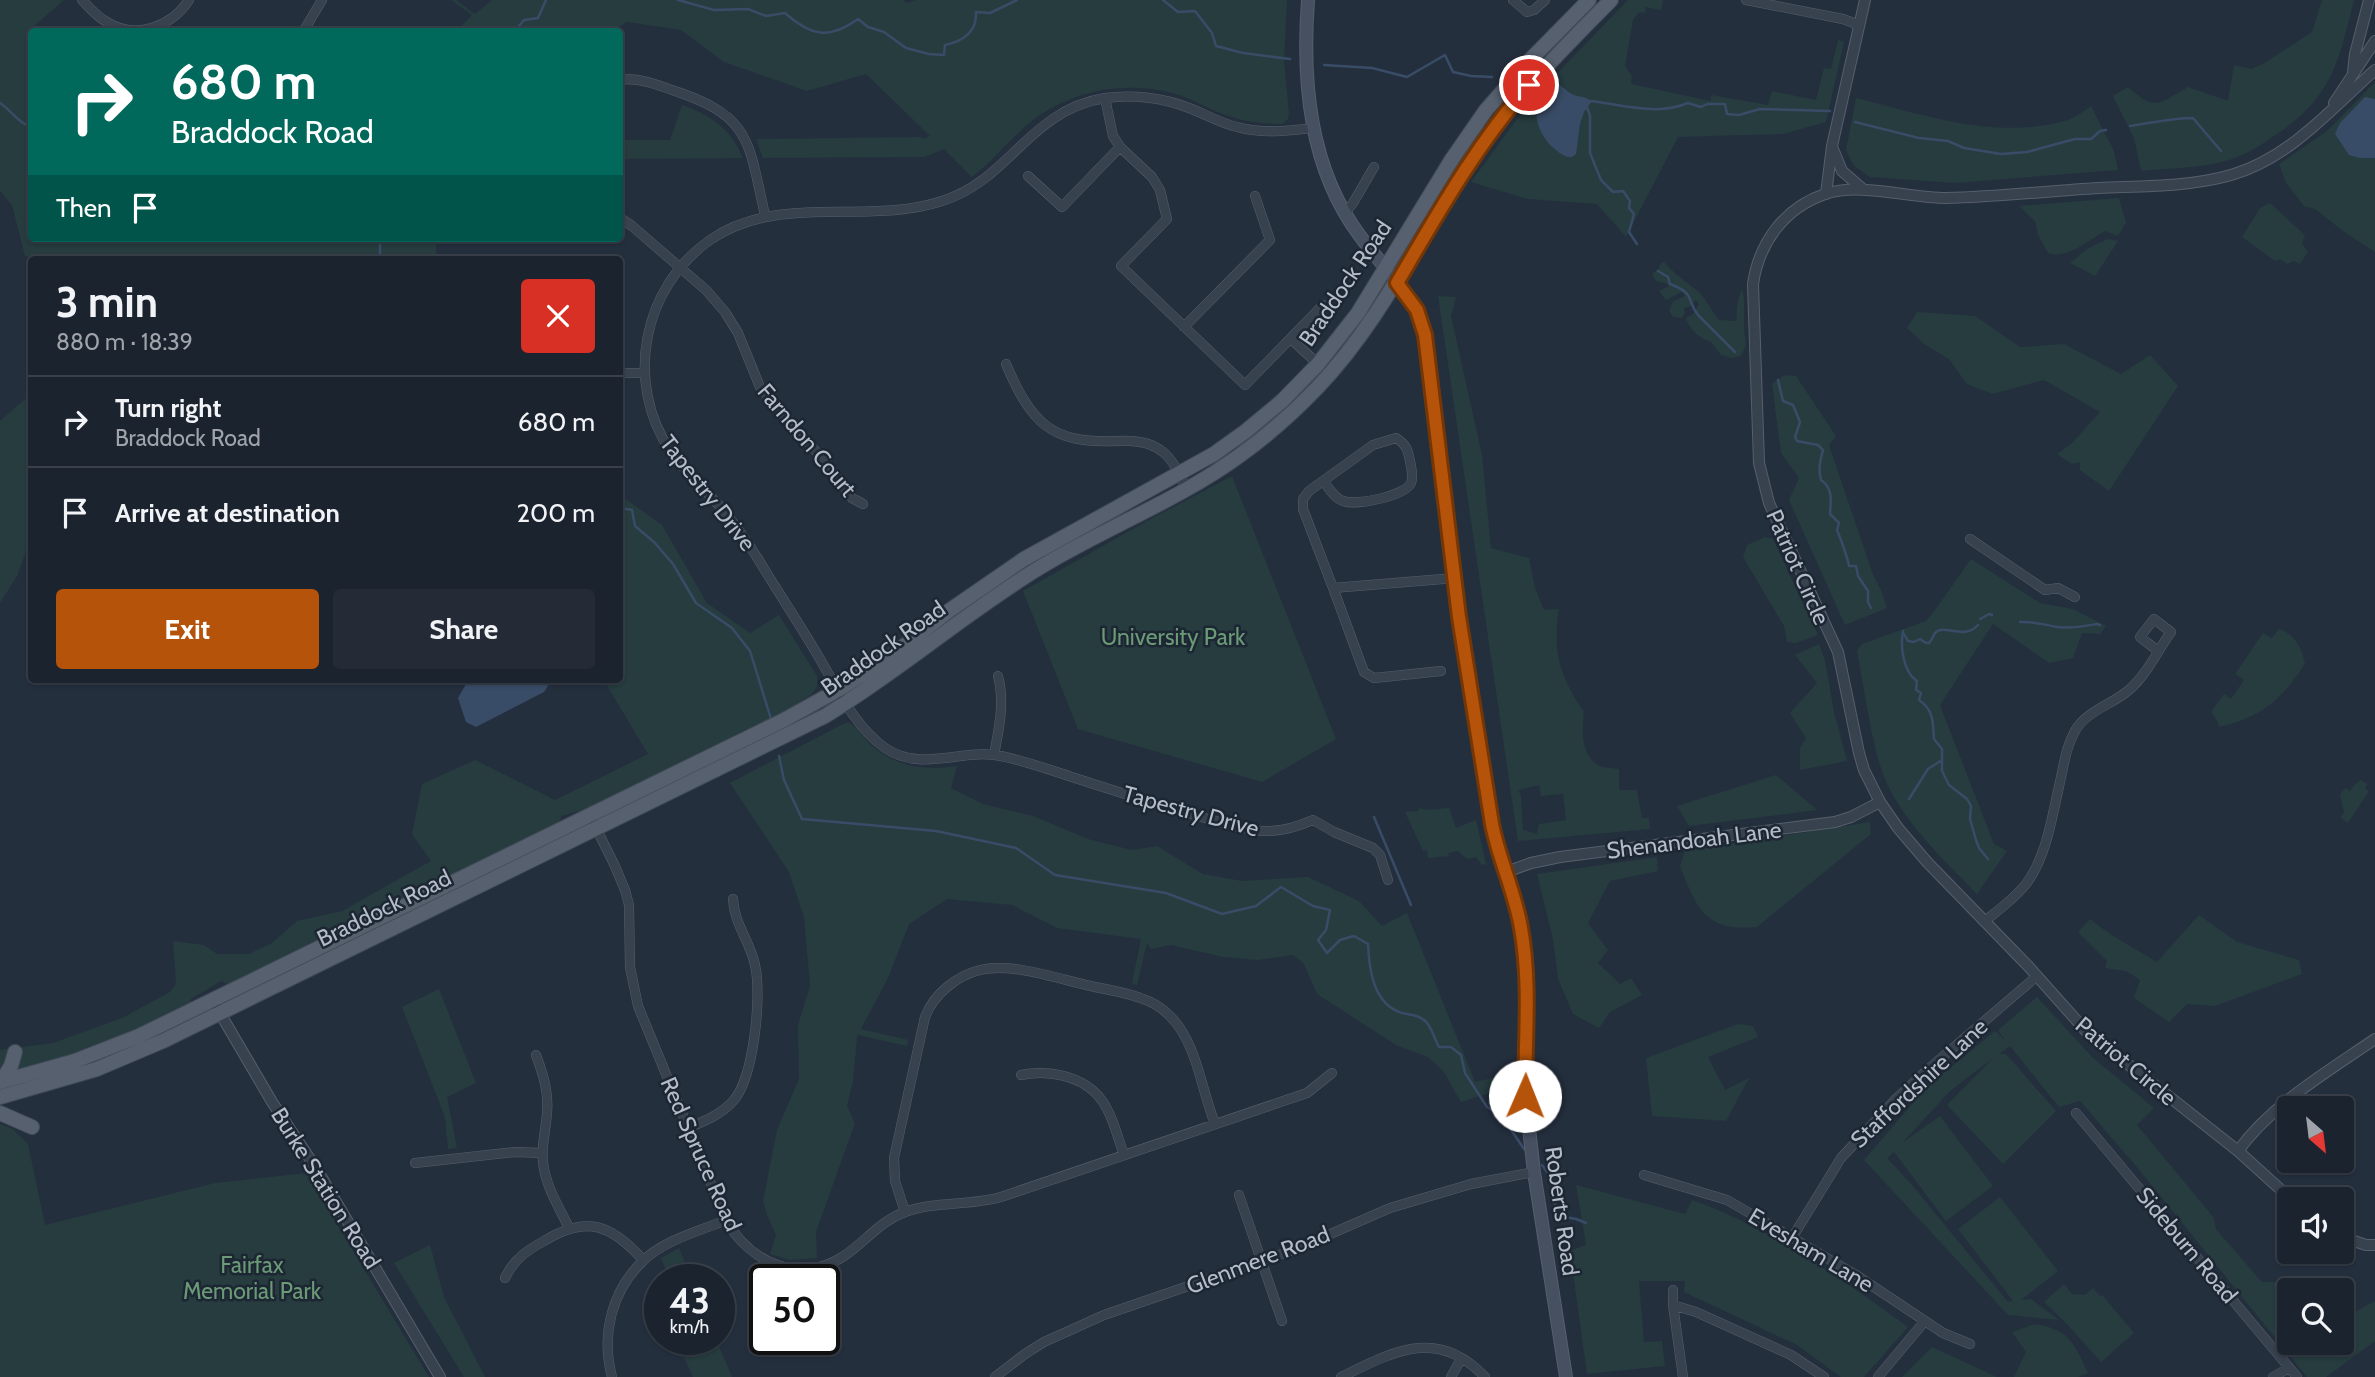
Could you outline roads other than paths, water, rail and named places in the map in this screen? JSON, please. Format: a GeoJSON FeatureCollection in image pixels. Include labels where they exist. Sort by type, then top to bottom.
{"type":"FeatureCollection","features":[{"type":"Feature","properties":{"kind":"main road","name":"Roberts Road"},"geometry":{"type":"LineString","coordinates":[[1308,0],[1305,56],[1313,128],[1327,173],[1359,236],[1417,310],[1425,335],[1455,578],[1492,824],[1521,926],[1527,966],[1525,1096],[1566,1377]]}},
{"type":"Feature","properties":{"kind":"main road","name":"Braddock Road"},"geometry":{"type":"LineString","coordinates":[[0,1097],[106,1065],[219,1014],[593,822],[838,690],[891,656],[950,610],[1024,559],[1214,454],[1282,401],[1318,364],[1359,313],[1452,159],[1486,110],[1589,0]]}},
{"type":"Feature","properties":{"kind":"main road","name":"Braddock Road"},"geometry":{"type":"LineString","coordinates":[[0,1082],[64,1065],[112,1048],[593,822],[790,734],[896,671],[988,602],[1037,570],[1238,457],[1315,390],[1359,338],[1397,283],[1466,166],[1499,119],[1543,69],[1611,0]]}},
{"type":"Feature","properties":{"kind":"main road"},"geometry":{"type":"LineString","coordinates":[[0,1082],[11,1066],[15,1052]]}},
{"type":"Feature","properties":{"kind":"main road"},"geometry":{"type":"LineString","coordinates":[[0,1113],[32,1128]]}},
{"type":"Feature","properties":{"kind":"street"},"geometry":{"type":"LineString","coordinates":[[82,0],[104,21],[125,28]]}},
{"type":"Feature","properties":{"kind":"street"},"geometry":{"type":"LineString","coordinates":[[153,28],[169,21],[189,0]]}},
{"type":"Feature","properties":{"kind":"street"},"geometry":{"type":"LineString","coordinates":[[305,28],[322,0]]}},
{"type":"Feature","properties":{"kind":"street"},"geometry":{"type":"LineString","coordinates":[[1513,0],[1527,12],[1534,10],[1545,0]]}},
{"type":"Feature","properties":{"kind":"street"},"geometry":{"type":"LineString","coordinates":[[1746,0],[1843,19],[1859,25]]}},
{"type":"Feature","properties":{"kind":"street"},"geometry":{"type":"LineString","coordinates":[[1826,194],[1832,146],[1864,0]]}},
{"type":"Feature","properties":{"kind":"street"},"geometry":{"type":"LineString","coordinates":[[2352,74],[2369,0]]}},
{"type":"Feature","properties":{"kind":"street"},"geometry":{"type":"LineString","coordinates":[[2323,116],[2375,41]]}},
{"type":"Feature","properties":{"kind":"street"},"geometry":{"type":"LineString","coordinates":[[2323,116],[2375,70]]}},
{"type":"Feature","properties":{"kind":"street"},"geometry":{"type":"LineString","coordinates":[[623,80],[640,79],[705,101],[725,114],[741,131],[748,146],[765,215]]}},
{"type":"Feature","properties":{"kind":"street","name":"Tapestry Drive"},"geometry":{"type":"LineString","coordinates":[[1313,128],[1279,132],[1248,130],[1223,123],[1178,103],[1142,97],[1105,98],[1082,104],[1045,124],[989,177],[944,201],[910,208],[765,215],[719,234],[695,252],[669,282],[652,317],[646,337],[644,373],[652,414],[668,448],[749,543],[846,703],[871,736],[900,757],[918,761],[971,753],[994,755],[1258,831],[1285,830],[1313,820],[1373,848],[1380,855],[1388,880]]}},
{"type":"Feature","properties":{"kind":"street"},"geometry":{"type":"LineString","coordinates":[[1105,98],[1113,136],[1120,147],[1152,177],[1160,190],[1167,219],[1121,266],[1184,327],[1245,385],[1323,306]]}},
{"type":"Feature","properties":{"kind":"street","name":"Patriot Circle"},"geometry":{"type":"LineString","coordinates":[[2278,1187],[2238,1151],[2095,1039],[1986,920],[1927,862],[1880,802],[1859,753],[1838,652],[1769,503],[1760,473],[1753,284],[1764,246],[1777,227],[1792,212],[1826,194],[1864,190],[1945,198],[2220,178],[2246,170],[2274,156],[2294,143],[2323,116]]}},
{"type":"Feature","properties":{"kind":"street"},"geometry":{"type":"LineString","coordinates":[[1832,146],[1842,172],[1864,190]]}},
{"type":"Feature","properties":{"kind":"street"},"geometry":{"type":"LineString","coordinates":[[1028,176],[1062,207],[1120,147]]}},
{"type":"Feature","properties":{"kind":"street"},"geometry":{"type":"LineString","coordinates":[[1345,213],[1374,167]]}},
{"type":"Feature","properties":{"kind":"street"},"geometry":{"type":"LineString","coordinates":[[1809,201],[1829,174]]}},
{"type":"Feature","properties":{"kind":"street"},"geometry":{"type":"LineString","coordinates":[[1184,327],[1270,240],[1255,196]]}},
{"type":"Feature","properties":{"kind":"street","name":"Farndon Court"},"geometry":{"type":"LineString","coordinates":[[623,220],[681,267],[725,312],[738,333],[755,379],[772,403],[832,470],[852,498],[863,504]]}},
{"type":"Feature","properties":{"kind":"street"},"geometry":{"type":"LineString","coordinates":[[1291,339],[1318,364]]}},
{"type":"Feature","properties":{"kind":"street"},"geometry":{"type":"LineString","coordinates":[[1006,364],[1027,408],[1048,429],[1080,440],[1141,442],[1164,453],[1186,488]]}},
{"type":"Feature","properties":{"kind":"street"},"geometry":{"type":"LineString","coordinates":[[623,373],[644,373]]}},
{"type":"Feature","properties":{"kind":"street"},"geometry":{"type":"LineString","coordinates":[[1324,481],[1334,495],[1343,501],[1354,502],[1405,491],[1411,483],[1412,472],[1405,443],[1396,438],[1373,445],[1309,491],[1303,499],[1303,509],[1364,671],[1374,678],[1441,671]]}},
{"type":"Feature","properties":{"kind":"street"},"geometry":{"type":"LineString","coordinates":[[1970,539],[2045,590],[2058,588],[2076,597]]}},
{"type":"Feature","properties":{"kind":"street"},"geometry":{"type":"LineString","coordinates":[[1333,587],[1455,578]]}},
{"type":"Feature","properties":{"kind":"street"},"geometry":{"type":"LineString","coordinates":[[1986,920],[2020,890],[2031,876],[2042,853],[2062,766],[2077,727],[2095,711],[2134,686],[2158,651]]}},
{"type":"Feature","properties":{"kind":"street"},"geometry":{"type":"LineString","coordinates":[[994,755],[1002,707],[998,676]]}},
{"type":"Feature","properties":{"kind":"street","name":"Shenandoah Lane"},"geometry":{"type":"LineString","coordinates":[[1506,872],[1560,857],[1835,822],[1880,802]]}},
{"type":"Feature","properties":{"kind":"street","name":"Red Spruce Road"},"geometry":{"type":"LineString","coordinates":[[593,822],[627,898],[630,967],[635,996],[726,1220],[739,1240],[757,1256],[781,1266],[805,1269],[823,1266],[840,1258],[876,1228],[905,1212],[990,1200],[1307,1093],[1332,1073]]}},
{"type":"Feature","properties":{"kind":"street"},"geometry":{"type":"LineString","coordinates":[[688,1128],[710,1119],[728,1106],[741,1090],[749,1069],[758,980],[752,952],[737,922],[733,900]]}},
{"type":"Feature","properties":{"kind":"street"},"geometry":{"type":"LineString","coordinates":[[905,1212],[895,1181],[894,1158],[925,1017],[943,991],[958,979],[981,970],[1018,970],[1137,997],[1158,1006],[1175,1022],[1186,1039],[1215,1124]]}},
{"type":"Feature","properties":{"kind":"street","name":"Staffordshire Lane"},"geometry":{"type":"LineString","coordinates":[[1792,1238],[1841,1157],[1907,1089],[2037,976]]}},
{"type":"Feature","properties":{"kind":"street","name":"Burke Station Road"},"geometry":{"type":"LineString","coordinates":[[212,999],[440,1377]]}},
{"type":"Feature","properties":{"kind":"street"},"geometry":{"type":"LineString","coordinates":[[2238,1151],[2253,1130],[2284,1104],[2375,1039]]}},
{"type":"Feature","properties":{"kind":"street"},"geometry":{"type":"LineString","coordinates":[[536,1055],[547,1087],[548,1111],[542,1153],[548,1184],[569,1228]]}},
{"type":"Feature","properties":{"kind":"street"},"geometry":{"type":"LineString","coordinates":[[1021,1075],[1048,1072],[1075,1079],[1091,1087],[1107,1107],[1124,1155]]}},
{"type":"Feature","properties":{"kind":"street","name":"Sideburn Road"},"geometry":{"type":"LineString","coordinates":[[2076,1113],[2297,1377]]}},
{"type":"Feature","properties":{"kind":"street"},"geometry":{"type":"LineString","coordinates":[[415,1163],[515,1152],[542,1153]]}},
{"type":"Feature","properties":{"kind":"street","name":"Glenmere Road"},"geometry":{"type":"LineString","coordinates":[[995,1377],[1025,1353],[1069,1329],[1104,1315],[1296,1249],[1390,1208],[1471,1184],[1534,1172]]}},
{"type":"Feature","properties":{"kind":"street","name":"Evesham Lane"},"geometry":{"type":"LineString","coordinates":[[1644,1175],[1727,1199],[1856,1275],[1923,1322],[1970,1345]]}},
{"type":"Feature","properties":{"kind":"street"},"geometry":{"type":"LineString","coordinates":[[1239,1195],[1282,1321]]}},
{"type":"Feature","properties":{"kind":"street"},"geometry":{"type":"LineString","coordinates":[[612,1377],[607,1346],[610,1319],[620,1293],[643,1260],[672,1242],[726,1220]]}},
{"type":"Feature","properties":{"kind":"street"},"geometry":{"type":"LineString","coordinates":[[505,1278],[511,1264],[522,1254],[569,1228],[588,1225],[613,1232],[643,1260]]}},
{"type":"Feature","properties":{"kind":"street"},"geometry":{"type":"LineString","coordinates":[[2354,1241],[2375,1245]]}},
{"type":"Feature","properties":{"kind":"street"},"geometry":{"type":"LineString","coordinates":[[1673,1290],[1683,1377]]}},
{"type":"Feature","properties":{"kind":"street"},"geometry":{"type":"LineString","coordinates":[[1673,1305],[1696,1312],[1791,1355],[1824,1377]]}},
{"type":"Feature","properties":{"kind":"street"},"geometry":{"type":"LineString","coordinates":[[1878,1377],[1923,1322]]}},
{"type":"Feature","properties":{"kind":"street"},"geometry":{"type":"LineString","coordinates":[[1342,1377],[1395,1352],[1410,1348],[1441,1350],[1461,1359],[1485,1377]]}},
{"type":"Feature","properties":{"kind":"street"},"geometry":{"type":"LineString","coordinates":[[1451,1377],[1461,1359]]}},
{"type":"Feature","properties":{"kind":"street"},"geometry":{"type":"LineString","coordinates":[[2273,1377],[2289,1368]]}},
{"type":"Feature","properties":{"kind":"water"},"geometry":{"type":"Polygon","coordinates":[[[1553,82],[1571,94],[1592,101],[1584,112],[1576,154],[1572,157],[1563,155],[1549,144],[1539,126],[1539,98],[1553,82]]]}},
{"type":"Feature","properties":{"kind":"water"},"geometry":{"type":"Polygon","coordinates":[[[2365,97],[2375,99],[2375,158],[2349,155],[2335,134],[2340,123],[2365,97]]]}},
{"type":"Feature","properties":{"kind":"water"},"geometry":{"type":"Polygon","coordinates":[[[467,683],[548,683],[544,692],[476,727],[466,722],[458,698],[467,683]]]}},
{"type":"Feature","properties":{"kind":"waterway"},"geometry":{"type":"LineString","coordinates":[[517,28],[524,20],[538,18],[546,0]]}},
{"type":"Feature","properties":{"kind":"waterway"},"geometry":{"type":"LineString","coordinates":[[678,0],[714,10],[748,9],[766,16],[785,13],[803,27],[820,32],[838,30],[858,19],[868,27],[884,32],[906,48],[944,55],[945,45],[958,41],[972,30],[976,12],[990,13],[1017,0]]}},
{"type":"Feature","properties":{"kind":"waterway"},"geometry":{"type":"LineString","coordinates":[[1163,0],[1178,12],[1195,11],[1212,33],[1216,46],[1243,53],[1290,59]]}},
{"type":"Feature","properties":{"kind":"waterway"},"geometry":{"type":"LineString","coordinates":[[1324,65],[1372,68],[1407,77],[1445,55],[1453,72],[1492,77]]}},
{"type":"Feature","properties":{"kind":"waterway"},"geometry":{"type":"LineString","coordinates":[[1591,101],[1652,109],[1688,103],[1701,107],[1707,104],[1725,104],[1727,114],[1739,115],[1760,109],[1830,111]]}},
{"type":"Feature","properties":{"kind":"waterway"},"geometry":{"type":"LineString","coordinates":[[1528,102],[1538,107]]}},
{"type":"Feature","properties":{"kind":"waterway"},"geometry":{"type":"LineString","coordinates":[[0,103],[28,125]]}},
{"type":"Feature","properties":{"kind":"waterway"},"geometry":{"type":"LineString","coordinates":[[1587,107],[1590,116],[1590,153],[1601,180],[1613,192],[1623,191],[1630,201],[1629,208],[1634,214],[1629,232],[1637,244]]}},
{"type":"Feature","properties":{"kind":"waterway"},"geometry":{"type":"LineString","coordinates":[[2130,126],[2193,118],[2221,151]]}},
{"type":"Feature","properties":{"kind":"waterway"},"geometry":{"type":"LineString","coordinates":[[1855,122],[2001,154],[2027,152],[2075,139],[2091,139],[2100,131],[2106,130]]}},
{"type":"Feature","properties":{"kind":"waterway"},"geometry":{"type":"LineString","coordinates":[[380,242],[380,256]]}},
{"type":"Feature","properties":{"kind":"waterway"},"geometry":{"type":"LineString","coordinates":[[1658,271],[1668,277],[1670,284],[1687,294],[1699,316],[1735,352]]}},
{"type":"Feature","properties":{"kind":"waterway"},"geometry":{"type":"LineString","coordinates":[[1778,380],[1783,401],[1793,405],[1800,422],[1795,437],[1797,441],[1818,445],[1823,450],[1820,472],[1831,499],[1830,514],[1839,523],[1837,530],[1849,566],[1856,566],[1858,576],[1868,591],[1871,608]]}},
{"type":"Feature","properties":{"kind":"waterway"},"geometry":{"type":"LineString","coordinates":[[623,508],[632,510],[635,526],[654,542],[673,564],[696,603],[732,628],[750,651],[771,719]]}},
{"type":"Feature","properties":{"kind":"waterway"},"geometry":{"type":"LineString","coordinates":[[1980,619],[1992,615]]}},
{"type":"Feature","properties":{"kind":"waterway"},"geometry":{"type":"LineString","coordinates":[[2020,622],[2063,628],[2100,625]]}},
{"type":"Feature","properties":{"kind":"waterway"},"geometry":{"type":"LineString","coordinates":[[1904,634],[1908,641],[1920,639],[1929,643],[1939,630],[1966,632],[1978,625]]}},
{"type":"Feature","properties":{"kind":"waterway"},"geometry":{"type":"LineString","coordinates":[[1903,631],[1904,658],[1908,672],[1917,681],[1916,690],[1921,693],[1919,700],[1928,708],[1932,717],[1934,739],[1942,749],[1942,771],[1949,785],[1967,799],[1971,806],[1970,819],[1976,840],[1988,859]]}},
{"type":"Feature","properties":{"kind":"waterway"},"geometry":{"type":"LineString","coordinates":[[779,756],[784,780],[802,819],[936,831],[1016,848],[1055,875],[1166,893],[1222,914],[1256,906],[1281,887],[1313,906],[1330,910],[1326,930],[1318,940],[1327,953],[1340,940],[1354,936],[1368,944],[1374,984],[1385,1002],[1402,1013],[1425,1020],[1439,1047],[1451,1047],[1461,1055],[1465,1073],[1487,1107],[1501,1115],[1524,1149]]}},
{"type":"Feature","properties":{"kind":"waterway"},"geometry":{"type":"LineString","coordinates":[[1909,799],[1928,769],[1942,760]]}},
{"type":"Feature","properties":{"kind":"waterway"},"geometry":{"type":"LineString","coordinates":[[1374,817],[1411,905]]}},
{"type":"Feature","properties":{"kind":"waterway"},"geometry":{"type":"LineString","coordinates":[[1542,1165],[1553,1180],[1554,1203],[1565,1217],[1586,1223]]}},
{"type":"Feature","properties":{"kind":"park label","name":"University Park"},"geometry":{"type":"Point","coordinates":[1173,637]}},
{"type":"Feature","properties":{"kind":"park label","name":"Fairfax Memorial Park"},"geometry":{"type":"Point","coordinates":[252,1278]}}]}
